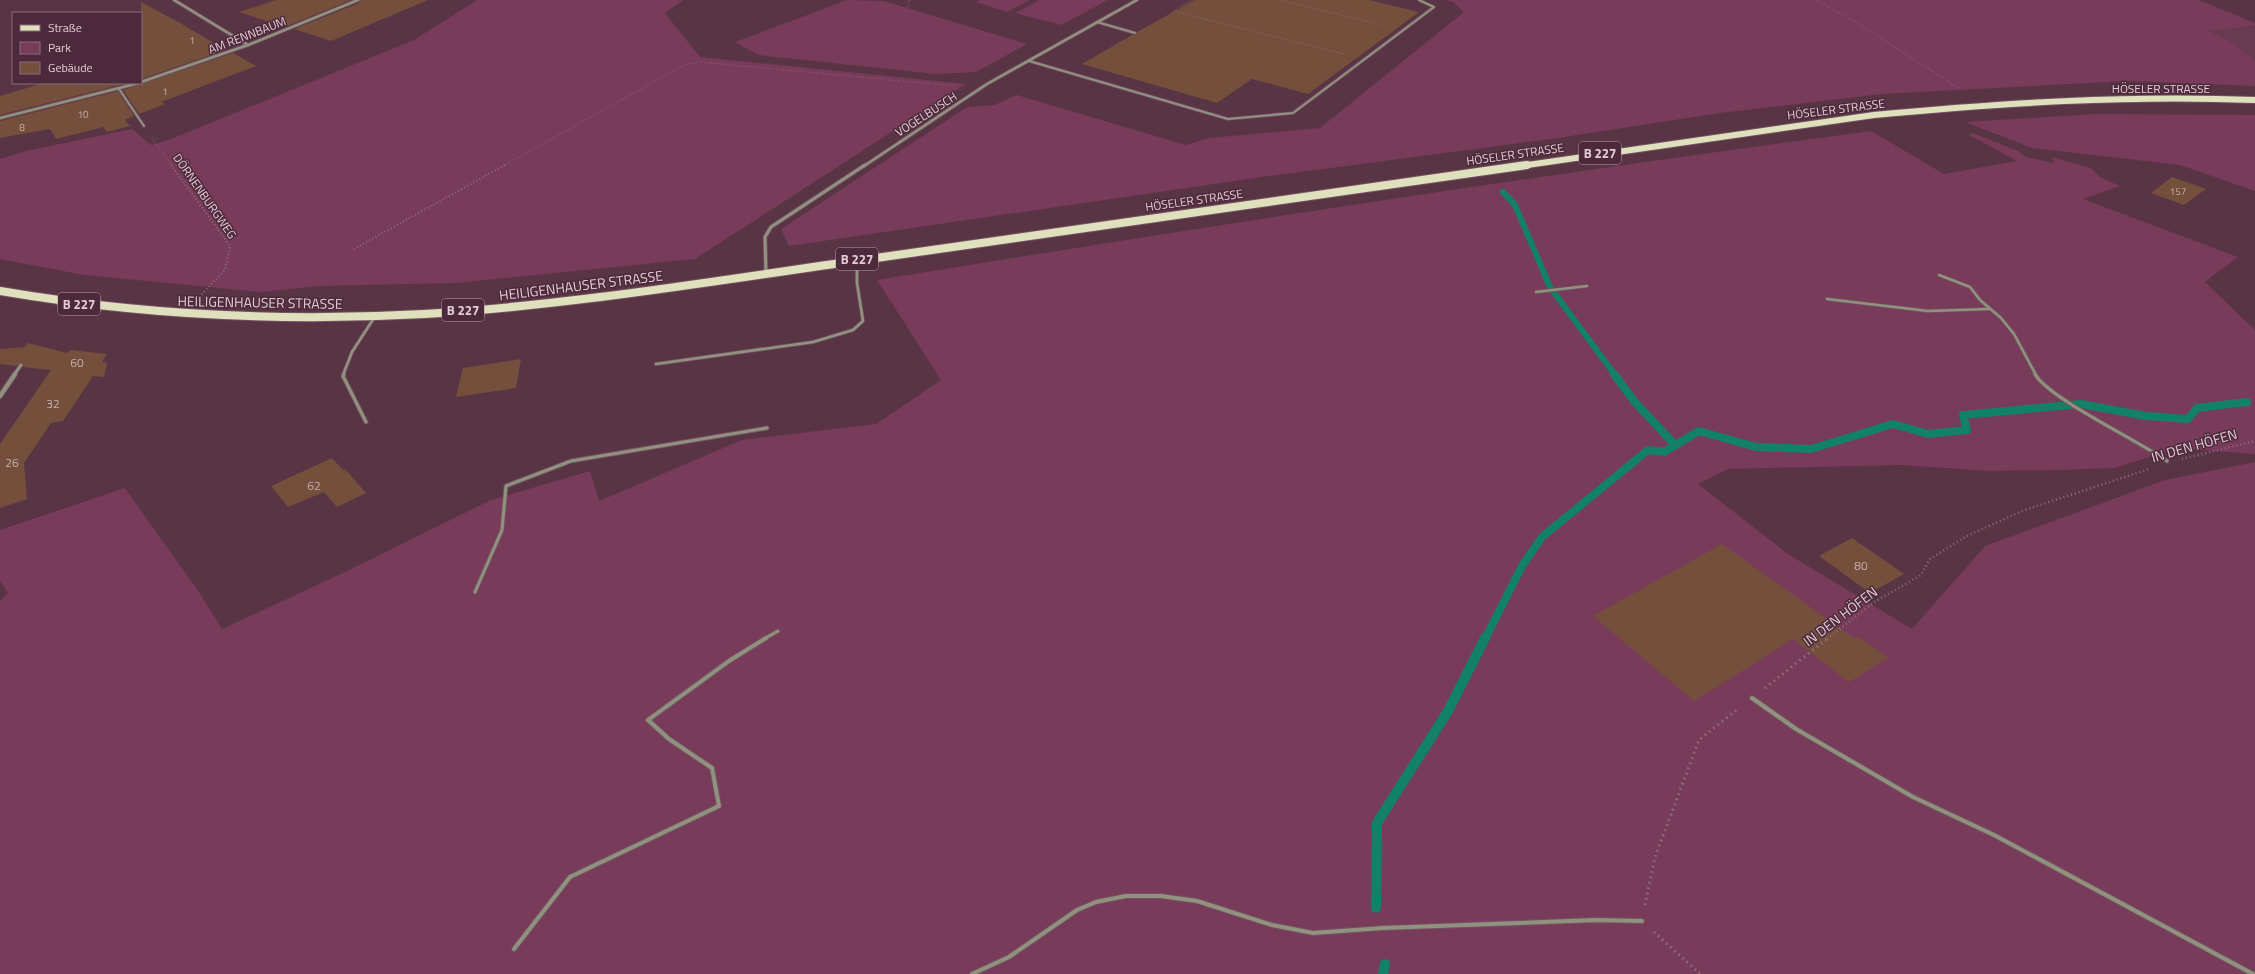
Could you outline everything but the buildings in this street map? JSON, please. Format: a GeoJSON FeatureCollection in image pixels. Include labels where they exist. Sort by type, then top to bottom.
{"type":"FeatureCollection","features":[{"type":"Feature","properties":{"kind":"main road","name":"HÖSELER STRASSE"},"geometry":{"type":"LineString","coordinates":[[948,247],[1794,125],[1982,104],[2109,98],[2255,100]]}},
{"type":"Feature","properties":{"kind":"main road","name":"HEILIGENHAUSER STRASSE"},"geometry":{"type":"LineString","coordinates":[[0,291],[64,302],[158,312],[254,317],[375,316],[507,308],[766,274],[857,259],[948,247]]}},
{"type":"Feature","properties":{"kind":"street"},"geometry":{"type":"LineString","coordinates":[[174,0],[248,45]]}},
{"type":"Feature","properties":{"kind":"street","name":"AM RENNBAUM"},"geometry":{"type":"LineString","coordinates":[[142,82],[248,45],[358,0]]}},
{"type":"Feature","properties":{"kind":"street","name":"VOGELBUSCH"},"geometry":{"type":"LineString","coordinates":[[766,274],[765,238],[771,227],[981,88],[1137,0]]}},
{"type":"Feature","properties":{"kind":"street","name":"AM RENNBAUM"},"geometry":{"type":"LineString","coordinates":[[0,118],[136,84]]}},
{"type":"Feature","properties":{"kind":"street"},"geometry":{"type":"LineString","coordinates":[[0,396],[21,365]]}},
{"type":"Feature","properties":{"kind":"lane"},"geometry":{"type":"LineString","coordinates":[[1029,61],[1228,119],[1293,113],[1434,6],[1419,0]]}},
{"type":"Feature","properties":{"kind":"lane"},"geometry":{"type":"LineString","coordinates":[[1097,22],[1135,33]]}},
{"type":"Feature","properties":{"kind":"lane"},"geometry":{"type":"LineString","coordinates":[[119,89],[144,126]]}},
{"type":"Feature","properties":{"kind":"lane"},"geometry":{"type":"LineString","coordinates":[[656,364],[813,342],[853,330],[864,321],[859,282],[856,272],[857,259]]}},
{"type":"Feature","properties":{"kind":"lane"},"geometry":{"type":"LineString","coordinates":[[1939,275],[1970,287],[1989,309],[2001,318],[2014,334],[2039,381],[2079,409],[2150,449],[2167,461]]}},
{"type":"Feature","properties":{"kind":"lane"},"geometry":{"type":"LineString","coordinates":[[1536,292],[1587,286]]}},
{"type":"Feature","properties":{"kind":"lane"},"geometry":{"type":"LineString","coordinates":[[1827,299],[1903,309],[1966,311],[1989,309]]}},
{"type":"Feature","properties":{"kind":"lane"},"geometry":{"type":"LineString","coordinates":[[366,422],[343,376],[352,352],[375,316]]}},
{"type":"Feature","properties":{"kind":"lane"},"geometry":{"type":"LineString","coordinates":[[474,592],[502,530],[506,486],[571,461],[767,428]]}},
{"type":"Feature","properties":{"kind":"lane"},"geometry":{"type":"LineString","coordinates":[[514,949],[570,878],[719,806],[712,768],[669,739],[648,720],[729,661],[778,631]]}},
{"type":"Feature","properties":{"kind":"lane"},"geometry":{"type":"LineString","coordinates":[[1752,698],[1796,729],[1913,797],[1994,835],[2254,974]]}},
{"type":"Feature","properties":{"kind":"lane"},"geometry":{"type":"LineString","coordinates":[[972,974],[999,962],[1059,920],[1079,909],[1114,897],[1152,895],[1205,902],[1237,914],[1292,930],[1316,933],[1372,928],[1478,926],[1584,920],[1616,919],[1642,921]]}},
{"type":"Feature","properties":{"kind":"path"},"geometry":{"type":"LineString","coordinates":[[907,8],[910,0]]}},
{"type":"Feature","properties":{"kind":"path"},"geometry":{"type":"LineString","coordinates":[[1192,0],[1173,11],[1364,60]]}},
{"type":"Feature","properties":{"kind":"path"},"geometry":{"type":"LineString","coordinates":[[1280,0],[1403,30]]}},
{"type":"Feature","properties":{"kind":"path"},"geometry":{"type":"LineString","coordinates":[[1815,0],[1852,20],[1982,104]]}},
{"type":"Feature","properties":{"kind":"path"},"geometry":{"type":"LineString","coordinates":[[354,249],[684,65],[700,62],[981,88]]}},
{"type":"Feature","properties":{"kind":"path","name":"DÖRNENBURGWEG"},"geometry":{"type":"LineString","coordinates":[[144,126],[230,246],[225,270],[198,298]]}},
{"type":"Feature","properties":{"kind":"path","name":"IN DEN HÖFEN"},"geometry":{"type":"LineString","coordinates":[[1642,921],[1655,857],[1699,740],[1873,602],[1922,575],[1930,559],[1965,537],[2022,511],[2155,467],[2167,461],[2195,457],[2240,443],[2255,441]]}},
{"type":"Feature","properties":{"kind":"path"},"geometry":{"type":"LineString","coordinates":[[1642,921],[1700,974]]}},
{"type":"Feature","properties":{"kind":"shaded area"},"geometry":{"type":"Polygon","coordinates":[[[2255,26],[2255,61],[2235,44],[2208,31],[2255,26]]]}},
{"type":"Feature","properties":{"kind":"green space"},"geometry":{"type":"Polygon","coordinates":[[[477,0],[683,0],[665,13],[700,57],[966,84],[695,259],[456,283],[319,286],[260,292],[84,275],[0,259],[0,159],[26,151],[132,129],[151,145],[171,139],[414,40],[477,0]]]}},
{"type":"Feature","properties":{"kind":"green space"},"geometry":{"type":"Polygon","coordinates":[[[847,0],[884,1],[1027,44],[976,72],[936,74],[758,55],[735,42],[847,0]]]}},
{"type":"Feature","properties":{"kind":"green space"},"geometry":{"type":"Polygon","coordinates":[[[980,0],[1030,0],[1007,12],[976,2],[980,0]]]}},
{"type":"Feature","properties":{"kind":"green space"},"geometry":{"type":"Polygon","coordinates":[[[1039,0],[1108,0],[1061,25],[1015,13],[1039,0]]]}},
{"type":"Feature","properties":{"kind":"green space"},"geometry":{"type":"Polygon","coordinates":[[[1444,0],[2199,0],[2255,23],[2255,26],[2209,31],[2235,44],[2255,61],[2255,86],[2126,81],[1882,94],[1720,113],[1551,139],[1262,177],[789,246],[781,229],[967,107],[994,105],[1017,95],[1186,145],[1209,138],[1320,128],[1464,12],[1453,2],[1444,0]]]}},
{"type":"Feature","properties":{"kind":"green space"},"geometry":{"type":"Polygon","coordinates":[[[2096,114],[2255,115],[2255,191],[2180,165],[2032,148],[1965,122],[2096,114]]]}},
{"type":"Feature","properties":{"kind":"green space"},"geometry":{"type":"Polygon","coordinates":[[[1871,131],[1944,174],[2017,161],[1969,135],[1973,133],[2018,151],[2026,157],[2054,163],[2051,157],[2091,168],[2100,177],[2120,186],[2083,199],[2238,257],[2205,282],[2255,330],[2255,454],[2177,448],[2115,468],[2060,470],[1989,471],[1902,465],[1728,469],[1698,484],[1788,554],[1912,629],[1985,546],[2165,480],[2255,462],[2255,974],[0,974],[0,601],[8,593],[0,581],[0,530],[125,488],[197,589],[222,629],[349,570],[491,500],[590,471],[599,501],[742,440],[876,424],[941,380],[877,280],[1374,202],[1622,165],[1871,131]]]}},
{"type":"Feature","properties":{"kind":"waterway"},"geometry":{"type":"LineString","coordinates":[[1503,192],[1515,205],[1550,287],[1615,375]]}},
{"type":"Feature","properties":{"kind":"waterway"},"geometry":{"type":"LineString","coordinates":[[1614,374],[1634,401],[1675,445]]}},
{"type":"Feature","properties":{"kind":"waterway"},"geometry":{"type":"LineString","coordinates":[[1485,639],[1522,566],[1542,537],[1648,450],[1664,452],[1699,431],[1756,447],[1811,449],[1893,424],[1928,434],[1967,430],[1963,415],[2081,404],[2146,416],[2188,419],[2197,408],[2247,402]]}},
{"type":"Feature","properties":{"kind":"waterway"},"geometry":{"type":"LineString","coordinates":[[1376,908],[1377,823],[1448,711],[1485,638]]}},
{"type":"Feature","properties":{"kind":"waterway"},"geometry":{"type":"LineString","coordinates":[[1383,974],[1385,964]]}}]}
